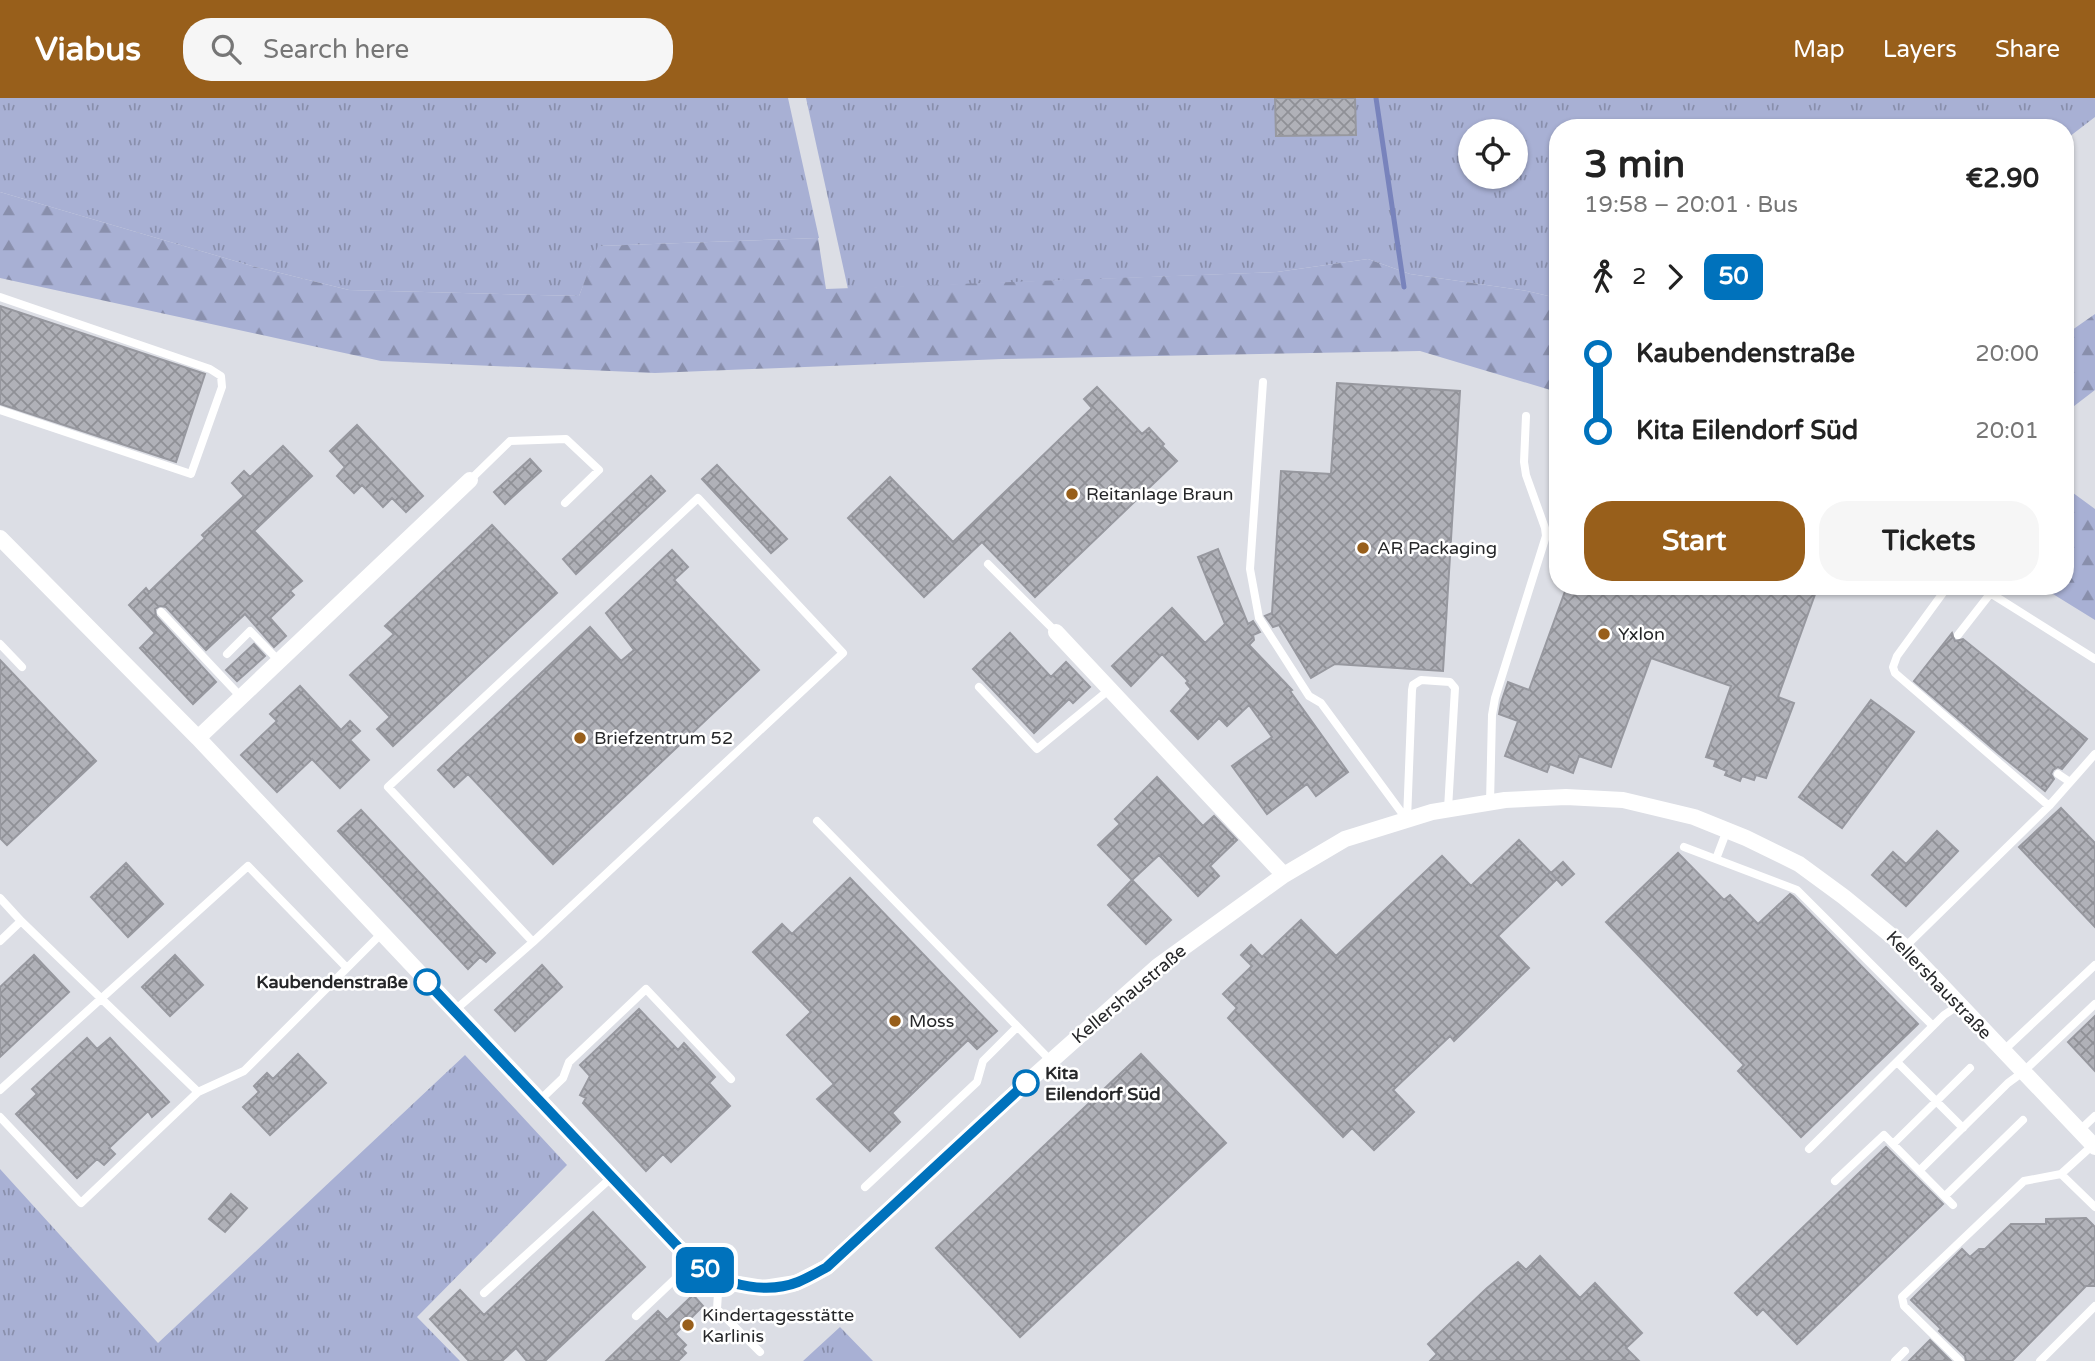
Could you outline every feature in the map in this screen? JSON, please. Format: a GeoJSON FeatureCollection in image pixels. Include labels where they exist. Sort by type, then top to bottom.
{"type":"FeatureCollection","features":[{"type":"Feature","properties":{"kind":"street"},"geometry":{"type":"LineString","coordinates":[[198,738],[470,480]]}},
{"type":"Feature","properties":{"kind":"street"},"geometry":{"type":"LineString","coordinates":[[0,538],[198,738],[612,1177]]}},
{"type":"Feature","properties":{"kind":"street"},"geometry":{"type":"LineString","coordinates":[[1056,632],[1283,875]]}},
{"type":"Feature","properties":{"kind":"street","name":"Kellershaustraße"},"geometry":{"type":"LineString","coordinates":[[612,1177],[678,1247],[704,1270],[733,1283],[764,1288],[796,1283],[827,1267],[1051,1061],[1158,967],[1283,875],[1345,839],[1432,812],[1490,803],[1566,797],[1623,800],[1694,817],[1798,863],[1905,947],[2094,1146]]}},
{"type":"Feature","properties":{"kind":"lane"},"geometry":{"type":"LineString","coordinates":[[0,297],[210,369],[221,376],[222,387],[191,474],[0,410]]}},
{"type":"Feature","properties":{"kind":"lane"},"geometry":{"type":"LineString","coordinates":[[1263,382],[1250,569],[1259,618],[1309,696],[1321,703],[1407,820]]}},
{"type":"Feature","properties":{"kind":"lane"},"geometry":{"type":"LineString","coordinates":[[1490,803],[1492,715],[1495,698],[1546,536],[1526,475],[1525,416]]}},
{"type":"Feature","properties":{"kind":"lane"},"geometry":{"type":"LineString","coordinates":[[470,480],[510,440],[566,439],[599,470],[565,503]]}},
{"type":"Feature","properties":{"kind":"lane"},"geometry":{"type":"LineString","coordinates":[[454,1011],[533,942],[844,653],[698,498],[388,787],[533,942]]}},
{"type":"Feature","properties":{"kind":"lane"},"geometry":{"type":"LineString","coordinates":[[988,564],[1056,632]]}},
{"type":"Feature","properties":{"kind":"lane"},"geometry":{"type":"LineString","coordinates":[[1942,595],[1895,660],[1895,673],[2049,806]]}},
{"type":"Feature","properties":{"kind":"lane"},"geometry":{"type":"LineString","coordinates":[[1958,635],[1989,595]]}},
{"type":"Feature","properties":{"kind":"lane"},"geometry":{"type":"LineString","coordinates":[[1992,595],[2095,659]]}},
{"type":"Feature","properties":{"kind":"lane"},"geometry":{"type":"LineString","coordinates":[[161,612],[241,697]]}},
{"type":"Feature","properties":{"kind":"lane"},"geometry":{"type":"LineString","coordinates":[[227,653],[250,631],[279,661]]}},
{"type":"Feature","properties":{"kind":"lane"},"geometry":{"type":"LineString","coordinates":[[0,644],[22,667]]}},
{"type":"Feature","properties":{"kind":"lane"},"geometry":{"type":"LineString","coordinates":[[1407,820],[1412,690],[1413,685],[1421,680],[1450,682],[1455,688],[1448,809]]}},
{"type":"Feature","properties":{"kind":"lane"},"geometry":{"type":"LineString","coordinates":[[979,687],[1037,749],[1110,689]]}},
{"type":"Feature","properties":{"kind":"lane"},"geometry":{"type":"LineString","coordinates":[[1905,947],[2049,806],[2095,754]]}},
{"type":"Feature","properties":{"kind":"lane"},"geometry":{"type":"LineString","coordinates":[[2058,774],[2070,782]]}},
{"type":"Feature","properties":{"kind":"lane"},"geometry":{"type":"LineString","coordinates":[[817,821],[1051,1061]]}},
{"type":"Feature","properties":{"kind":"lane"},"geometry":{"type":"LineString","coordinates":[[1716,859],[1727,830]]}},
{"type":"Feature","properties":{"kind":"lane"},"geometry":{"type":"LineString","coordinates":[[1684,847],[1797,890],[1933,1026]]}},
{"type":"Feature","properties":{"kind":"lane"},"geometry":{"type":"LineString","coordinates":[[0,1090],[248,866],[346,968]]}},
{"type":"Feature","properties":{"kind":"lane"},"geometry":{"type":"LineString","coordinates":[[0,898],[198,1092]]}},
{"type":"Feature","properties":{"kind":"lane"},"geometry":{"type":"LineString","coordinates":[[0,941],[21,921]]}},
{"type":"Feature","properties":{"kind":"lane"},"geometry":{"type":"LineString","coordinates":[[0,1117],[81,1203],[198,1092],[244,1070],[382,933]]}},
{"type":"Feature","properties":{"kind":"lane"},"geometry":{"type":"LineString","coordinates":[[2003,1051],[2095,965]]}},
{"type":"Feature","properties":{"kind":"lane"},"geometry":{"type":"LineString","coordinates":[[539,1101],[563,1078],[569,1062],[646,989],[731,1079]]}},
{"type":"Feature","properties":{"kind":"lane"},"geometry":{"type":"LineString","coordinates":[[1809,1149],[1944,1015],[1959,1004]]}},
{"type":"Feature","properties":{"kind":"lane"},"geometry":{"type":"LineString","coordinates":[[1920,1170],[2008,1083],[2095,1004]]}},
{"type":"Feature","properties":{"kind":"lane"},"geometry":{"type":"LineString","coordinates":[[865,1187],[977,1082],[983,1061],[1017,1027]]}},
{"type":"Feature","properties":{"kind":"lane"},"geometry":{"type":"LineString","coordinates":[[1897,1062],[1963,1128]]}},
{"type":"Feature","properties":{"kind":"lane"},"geometry":{"type":"LineString","coordinates":[[1893,1144],[1970,1068]]}},
{"type":"Feature","properties":{"kind":"lane"},"geometry":{"type":"LineString","coordinates":[[2079,1131],[2095,1116]]}},
{"type":"Feature","properties":{"kind":"lane"},"geometry":{"type":"LineString","coordinates":[[1945,1196],[2023,1120]]}},
{"type":"Feature","properties":{"kind":"lane"},"geometry":{"type":"LineString","coordinates":[[1835,1181],[1884,1135],[1953,1205]]}},
{"type":"Feature","properties":{"kind":"lane"},"geometry":{"type":"LineString","coordinates":[[1960,1361],[1904,1306],[1902,1297],[2024,1181],[2061,1174],[2094,1146]]}},
{"type":"Feature","properties":{"kind":"lane"},"geometry":{"type":"LineString","coordinates":[[2061,1174],[2095,1207]]}},
{"type":"Feature","properties":{"kind":"lane"},"geometry":{"type":"LineString","coordinates":[[484,1293],[612,1177]]}},
{"type":"Feature","properties":{"kind":"lane"},"geometry":{"type":"LineString","coordinates":[[636,1316],[694,1261]]}},
{"type":"Feature","properties":{"kind":"lane"},"geometry":{"type":"LineString","coordinates":[[719,1277],[717,1309],[760,1352]]}},
{"type":"Feature","properties":{"kind":"lane"},"geometry":{"type":"LineString","coordinates":[[2040,1361],[2095,1306]]}},
{"type":"Feature","properties":{"kind":"lane"},"geometry":{"type":"LineString","coordinates":[[1895,1361],[1905,1351]]}},
{"type":"Feature","properties":{"kind":"green space"},"geometry":{"type":"Polygon","coordinates":[[[0,98],[788,98],[819,238],[599,246],[579,296],[349,290],[252,266],[0,192],[0,98]]]}},
{"type":"Feature","properties":{"kind":"green space"},"geometry":{"type":"Polygon","coordinates":[[[806,98],[2095,98],[2095,117],[2074,133],[2074,119],[1549,119],[1549,296],[1410,274],[1368,259],[1277,272],[848,289],[806,98]]]}},
{"type":"Feature","properties":{"kind":"green space"},"geometry":{"type":"Polygon","coordinates":[[[0,192],[252,266],[349,290],[579,296],[598,246],[818,238],[826,289],[1277,272],[1368,259],[1410,274],[1549,296],[1549,390],[1420,351],[1002,359],[655,373],[381,361],[0,278],[0,192]]]}},
{"type":"Feature","properties":{"kind":"green space"},"geometry":{"type":"Polygon","coordinates":[[[2095,314],[2095,390],[2074,406],[2074,329],[2095,314]]]}},
{"type":"Feature","properties":{"kind":"green space"},"geometry":{"type":"Polygon","coordinates":[[[2074,494],[2095,509],[2095,620],[2055,595],[2074,595],[2074,494]]]}},
{"type":"Feature","properties":{"kind":"green space"},"geometry":{"type":"Polygon","coordinates":[[[465,1055],[567,1165],[417,1317],[460,1361],[0,1361],[0,1169],[158,1343],[465,1055]]]}},
{"type":"Feature","properties":{"kind":"green space"},"geometry":{"type":"Polygon","coordinates":[[[840,1327],[873,1361],[803,1361],[840,1327]]]}},
{"type":"Feature","properties":{"kind":"building"},"geometry":{"type":"Polygon","coordinates":[[[1275,98],[1355,98],[1356,135],[1276,136],[1275,98]]]}},
{"type":"Feature","properties":{"kind":"building"},"geometry":{"type":"Polygon","coordinates":[[[0,306],[205,374],[176,462],[0,404],[0,306]]]}},
{"type":"Feature","properties":{"kind":"building","name":"AR Packaging"},"geometry":{"type":"Polygon","coordinates":[[[1337,383],[1460,391],[1443,671],[1335,664],[1311,678],[1279,625],[1273,627],[1265,616],[1272,613],[1281,471],[1331,474],[1337,383]]]}},
{"type":"Feature","properties":{"kind":"building","name":"Reitanlage Braun"},"geometry":{"type":"Polygon","coordinates":[[[1097,387],[1142,434],[1149,428],[1177,461],[1035,597],[982,542],[924,597],[848,518],[890,477],[953,542],[1092,408],[1084,399],[1097,387]]]}},
{"type":"Feature","properties":{"kind":"building"},"geometry":{"type":"Polygon","coordinates":[[[357,425],[423,496],[406,512],[392,498],[383,507],[362,485],[354,493],[337,476],[345,467],[330,451],[357,425]]]}},
{"type":"Feature","properties":{"kind":"building"},"geometry":{"type":"Polygon","coordinates":[[[283,446],[312,476],[254,531],[302,581],[290,591],[294,595],[270,618],[286,636],[274,647],[245,614],[206,650],[166,607],[155,609],[156,616],[216,682],[193,704],[140,648],[155,633],[129,605],[146,588],[149,592],[205,538],[202,535],[244,496],[232,483],[244,471],[250,477],[283,446]]]}},
{"type":"Feature","properties":{"kind":"building"},"geometry":{"type":"Polygon","coordinates":[[[530,459],[541,471],[505,504],[494,492],[530,459]]]}},
{"type":"Feature","properties":{"kind":"building"},"geometry":{"type":"Polygon","coordinates":[[[717,465],[787,539],[771,553],[702,479],[717,465]]]}},
{"type":"Feature","properties":{"kind":"building"},"geometry":{"type":"Polygon","coordinates":[[[651,476],[665,491],[576,574],[563,559],[651,476]]]}},
{"type":"Feature","properties":{"kind":"building"},"geometry":{"type":"Polygon","coordinates":[[[492,525],[557,593],[393,746],[377,729],[390,717],[350,675],[394,634],[385,626],[492,525]]]}},
{"type":"Feature","properties":{"kind":"building"},"geometry":{"type":"Polygon","coordinates":[[[1218,549],[1248,624],[1253,621],[1260,632],[1253,635],[1254,640],[1249,645],[1292,690],[1290,691],[1348,772],[1316,796],[1307,784],[1267,814],[1232,766],[1272,737],[1249,705],[1227,726],[1219,718],[1198,739],[1171,711],[1191,689],[1186,683],[1188,681],[1162,654],[1131,686],[1112,666],[1172,608],[1205,643],[1225,624],[1198,557],[1218,549]]]}},
{"type":"Feature","properties":{"kind":"building","name":"Briefzentrum 52"},"geometry":{"type":"Polygon","coordinates":[[[672,550],[688,567],[674,580],[759,670],[553,864],[468,774],[454,787],[438,770],[590,627],[621,661],[634,650],[606,613],[672,550]]]}},
{"type":"Feature","properties":{"kind":"building"},"geometry":{"type":"Polygon","coordinates":[[[1564,595],[1815,595],[1778,697],[1794,703],[1766,778],[1756,775],[1754,780],[1742,776],[1740,781],[1725,775],[1727,771],[1714,766],[1716,760],[1706,757],[1731,686],[1651,658],[1611,767],[1579,756],[1573,773],[1550,764],[1547,772],[1505,756],[1518,721],[1499,714],[1508,682],[1529,690],[1564,595]]]}},
{"type":"Feature","properties":{"kind":"building"},"geometry":{"type":"Polygon","coordinates":[[[1010,633],[1051,677],[1066,662],[1090,687],[1073,703],[1069,699],[1034,733],[973,669],[1010,633]]]}},
{"type":"Feature","properties":{"kind":"building"},"geometry":{"type":"Polygon","coordinates":[[[1952,633],[1955,641],[1963,639],[2087,739],[2062,769],[2058,767],[2053,770],[2051,774],[2054,779],[2045,791],[1914,681],[1952,633]]]}},
{"type":"Feature","properties":{"kind":"building"},"geometry":{"type":"Polygon","coordinates":[[[254,644],[265,656],[237,681],[226,670],[254,644]]]}},
{"type":"Feature","properties":{"kind":"building"},"geometry":{"type":"Polygon","coordinates":[[[0,660],[96,761],[7,845],[0,838],[0,660]]]}},
{"type":"Feature","properties":{"kind":"building"},"geometry":{"type":"Polygon","coordinates":[[[300,686],[341,730],[350,721],[360,731],[350,740],[369,760],[340,788],[312,759],[277,792],[241,755],[277,721],[270,714],[300,686]]]}},
{"type":"Feature","properties":{"kind":"building"},"geometry":{"type":"Polygon","coordinates":[[[1871,700],[1914,732],[1842,828],[1799,797],[1871,700]]]}},
{"type":"Feature","properties":{"kind":"building"},"geometry":{"type":"Polygon","coordinates":[[[1157,777],[1203,826],[1214,816],[1237,840],[1210,866],[1219,876],[1198,896],[1159,855],[1132,880],[1098,845],[1120,824],[1115,819],[1157,777]]]}},
{"type":"Feature","properties":{"kind":"building"},"geometry":{"type":"Polygon","coordinates":[[[2061,808],[2095,843],[2095,927],[2019,847],[2061,808]]]}},
{"type":"Feature","properties":{"kind":"building"},"geometry":{"type":"Polygon","coordinates":[[[361,810],[495,953],[486,962],[480,957],[468,969],[338,831],[361,810]]]}},
{"type":"Feature","properties":{"kind":"building"},"geometry":{"type":"Polygon","coordinates":[[[1937,831],[1958,851],[1906,906],[1872,875],[1893,852],[1906,864],[1937,831]]]}},
{"type":"Feature","properties":{"kind":"building"},"geometry":{"type":"Polygon","coordinates":[[[1519,840],[1557,879],[1498,936],[1529,968],[1454,1041],[1450,1036],[1393,1090],[1414,1112],[1374,1150],[1352,1128],[1343,1137],[1228,1018],[1237,1008],[1223,994],[1252,966],[1241,955],[1251,945],[1262,957],[1301,920],[1336,956],[1442,856],[1471,886],[1519,840]]]}},
{"type":"Feature","properties":{"kind":"building"},"geometry":{"type":"Polygon","coordinates":[[[1678,853],[1724,900],[1730,895],[1758,924],[1790,894],[1793,896],[1918,1024],[1801,1137],[1738,1071],[1744,1065],[1606,922],[1678,853]]]}},
{"type":"Feature","properties":{"kind":"building"},"geometry":{"type":"Polygon","coordinates":[[[1563,862],[1574,874],[1562,885],[1551,873],[1563,862]]]}},
{"type":"Feature","properties":{"kind":"building"},"geometry":{"type":"Polygon","coordinates":[[[126,863],[163,904],[128,937],[91,897],[126,863]]]}},
{"type":"Feature","properties":{"kind":"building","name":"Moss"},"geometry":{"type":"Polygon","coordinates":[[[850,878],[997,1031],[977,1049],[968,1040],[892,1113],[900,1122],[870,1151],[817,1099],[834,1084],[787,1035],[811,1012],[753,952],[782,924],[792,934],[850,878]]]}},
{"type":"Feature","properties":{"kind":"building"},"geometry":{"type":"Polygon","coordinates":[[[1132,880],[1171,920],[1146,944],[1108,905],[1132,880]]]}},
{"type":"Feature","properties":{"kind":"building"},"geometry":{"type":"Polygon","coordinates":[[[34,955],[69,992],[0,1057],[0,987],[34,955]]]}},
{"type":"Feature","properties":{"kind":"building"},"geometry":{"type":"Polygon","coordinates":[[[175,955],[203,985],[170,1016],[142,987],[175,955]]]}},
{"type":"Feature","properties":{"kind":"building"},"geometry":{"type":"Polygon","coordinates":[[[542,965],[562,987],[515,1031],[495,1010],[542,965]]]}},
{"type":"Feature","properties":{"kind":"building"},"geometry":{"type":"Polygon","coordinates":[[[639,1009],[678,1050],[684,1043],[715,1077],[709,1083],[730,1106],[671,1162],[663,1154],[646,1171],[583,1103],[586,1098],[580,1095],[590,1076],[580,1065],[639,1009]]]}},
{"type":"Feature","properties":{"kind":"building"},"geometry":{"type":"Polygon","coordinates":[[[2095,1016],[2095,1071],[2068,1042],[2095,1016]]]}},
{"type":"Feature","properties":{"kind":"building"},"geometry":{"type":"Polygon","coordinates":[[[87,1038],[97,1049],[110,1038],[169,1102],[152,1117],[148,1111],[109,1148],[115,1154],[104,1165],[97,1159],[77,1178],[16,1114],[37,1094],[32,1089],[87,1038]]]}},
{"type":"Feature","properties":{"kind":"building"},"geometry":{"type":"Polygon","coordinates":[[[298,1054],[326,1083],[270,1135],[243,1107],[259,1092],[254,1086],[267,1073],[273,1079],[298,1054]]]}},
{"type":"Feature","properties":{"kind":"building"},"geometry":{"type":"Polygon","coordinates":[[[1141,1054],[1226,1143],[1020,1337],[936,1248],[1141,1054]]]}},
{"type":"Feature","properties":{"kind":"building"},"geometry":{"type":"Polygon","coordinates":[[[1886,1147],[1943,1204],[1797,1344],[1763,1309],[1757,1315],[1735,1293],[1886,1147]]]}},
{"type":"Feature","properties":{"kind":"building"},"geometry":{"type":"Polygon","coordinates":[[[231,1194],[247,1208],[225,1232],[209,1219],[231,1194]]]}},
{"type":"Feature","properties":{"kind":"building"},"geometry":{"type":"Polygon","coordinates":[[[593,1212],[645,1267],[545,1361],[527,1361],[516,1348],[502,1361],[469,1361],[430,1319],[460,1290],[484,1315],[593,1212]]]}},
{"type":"Feature","properties":{"kind":"building"},"geometry":{"type":"Polygon","coordinates":[[[2086,1218],[2095,1227],[2095,1286],[2086,1286],[2012,1361],[1966,1361],[1965,1356],[1939,1331],[1941,1329],[1911,1300],[1962,1249],[1970,1257],[1979,1249],[1985,1249],[2011,1224],[2046,1224],[2046,1219],[2086,1218]]]}},
{"type":"Feature","properties":{"kind":"building"},"geometry":{"type":"Polygon","coordinates":[[[1540,1256],[1580,1298],[1595,1283],[1642,1333],[1626,1348],[1639,1361],[1430,1361],[1437,1354],[1428,1344],[1518,1262],[1526,1270],[1540,1256]]]}},
{"type":"Feature","properties":{"kind":"building"},"geometry":{"type":"Polygon","coordinates":[[[693,1295],[703,1306],[675,1334],[686,1345],[682,1349],[686,1353],[678,1361],[606,1361],[658,1311],[667,1320],[693,1295]]]}},
{"type":"Feature","properties":{"kind":"building"},"geometry":{"type":"Polygon","coordinates":[[[1930,1340],[1951,1361],[1909,1361],[1930,1340]]]}},
{"type":"Feature","properties":{"kind":"waterway"},"geometry":{"type":"LineString","coordinates":[[1376,98],[1404,287]]}},
{"type":"Feature","properties":{"kind":"bus line","name":"50"},"geometry":{"type":"LineString","coordinates":[[427,982],[678,1247],[704,1270],[733,1283],[764,1288],[796,1283],[827,1267],[1026,1083]]}},
{"type":"Feature","properties":{"kind":"place","name":"Reitanlage Braun"},"geometry":{"type":"Point","coordinates":[1072,494]}},
{"type":"Feature","properties":{"kind":"place","name":"AR Packaging"},"geometry":{"type":"Point","coordinates":[1363,548]}},
{"type":"Feature","properties":{"kind":"place","name":"Yxlon"},"geometry":{"type":"Point","coordinates":[1604,634]}},
{"type":"Feature","properties":{"kind":"place","name":"Briefzentrum 52"},"geometry":{"type":"Point","coordinates":[580,738]}},
{"type":"Feature","properties":{"kind":"place","name":"Kaubendenstraße"},"geometry":{"type":"Point","coordinates":[427,982]}},
{"type":"Feature","properties":{"kind":"place","name":"Moss"},"geometry":{"type":"Point","coordinates":[895,1021]}},
{"type":"Feature","properties":{"kind":"place","name":"Kita Eilendorf Süd"},"geometry":{"type":"Point","coordinates":[1026,1083]}},
{"type":"Feature","properties":{"kind":"place","name":"Kindertagesstätte Karlinis"},"geometry":{"type":"Point","coordinates":[688,1325]}}]}
